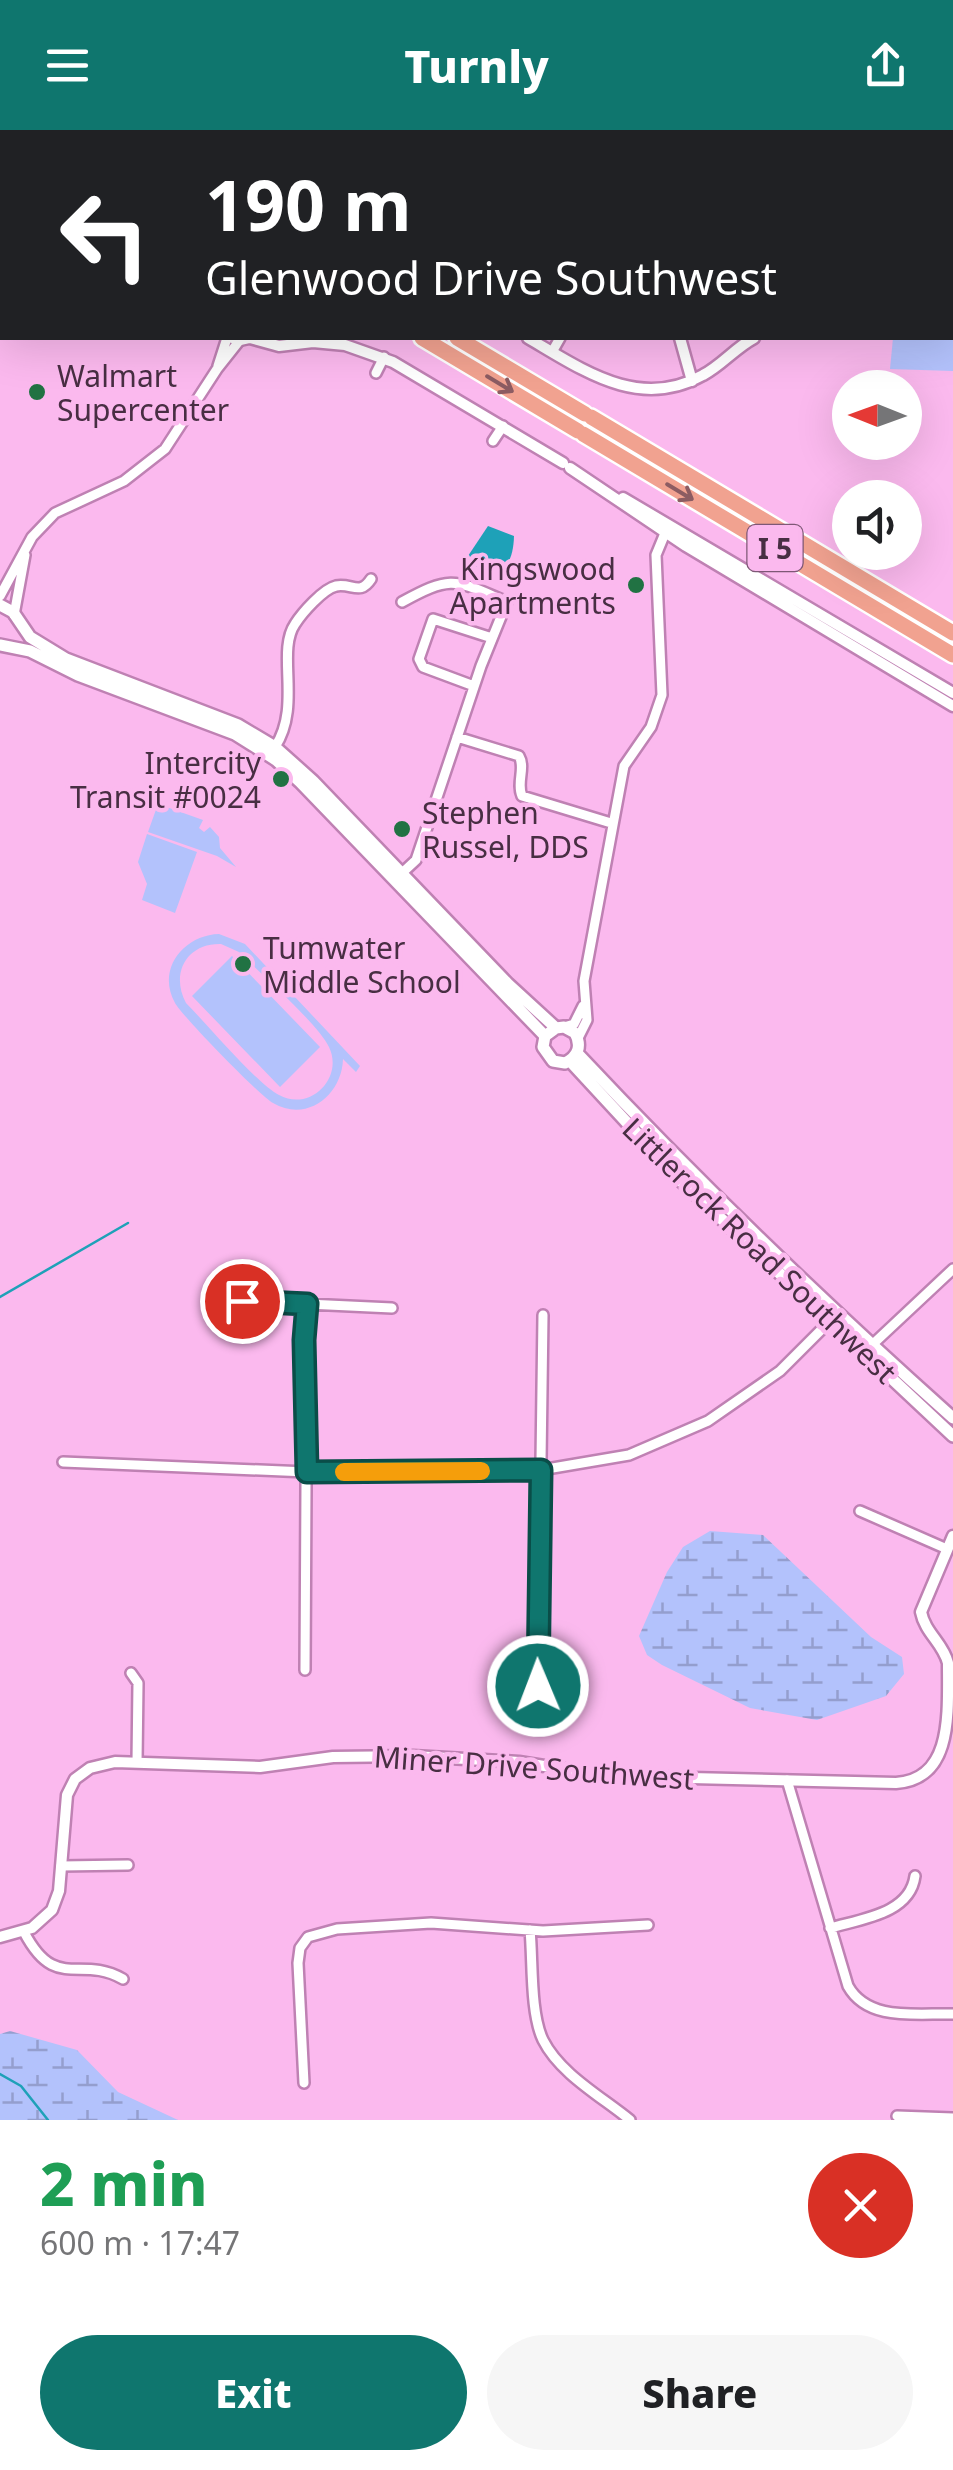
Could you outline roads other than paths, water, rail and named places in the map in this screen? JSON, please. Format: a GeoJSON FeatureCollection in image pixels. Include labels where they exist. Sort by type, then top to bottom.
{"type":"FeatureCollection","features":[{"type":"Feature","properties":{"kind":"highway","name":"I 5"},"geometry":{"type":"LineString","coordinates":[[425,340],[953,655]]}},
{"type":"Feature","properties":{"kind":"highway","name":"I 5"},"geometry":{"type":"LineString","coordinates":[[460,340],[953,633]]}},
{"type":"Feature","properties":{"kind":"highway"},"geometry":{"type":"LineString","coordinates":[[886,593],[953,626]]}},
{"type":"Feature","properties":{"kind":"main road","name":"Littlerock Road Southwest"},"geometry":{"type":"LineString","coordinates":[[0,605],[15,616],[30,637],[66,659],[238,725],[275,747],[555,1030]]}},
{"type":"Feature","properties":{"kind":"main road","name":"Littlerock Road Southwest"},"geometry":{"type":"LineString","coordinates":[[0,644],[13,636],[15,616]]}},
{"type":"Feature","properties":{"kind":"main road","name":"Littlerock Road Southwest"},"geometry":{"type":"LineString","coordinates":[[0,644],[30,651],[78,675],[234,734],[264,752],[300,782],[555,1030],[578,1038]]}},
{"type":"Feature","properties":{"kind":"main road","name":"Littlerock Road Southwest"},"geometry":{"type":"LineString","coordinates":[[555,1030],[543,1047],[548,1058],[558,1063],[574,1057]]}},
{"type":"Feature","properties":{"kind":"main road"},"geometry":{"type":"LineString","coordinates":[[574,1057],[578,1038]]}},
{"type":"Feature","properties":{"kind":"main road","name":"Littlerock Road Southwest"},"geometry":{"type":"LineString","coordinates":[[574,1057],[680,1180],[953,1436]]}},
{"type":"Feature","properties":{"kind":"main road","name":"Littlerock Road Southwest"},"geometry":{"type":"LineString","coordinates":[[574,1057],[953,1418]]}},
{"type":"Feature","properties":{"kind":"street"},"geometry":{"type":"LineString","coordinates":[[0,596],[32,537],[54,513],[124,480],[165,449],[238,340]]}},
{"type":"Feature","properties":{"kind":"street"},"geometry":{"type":"LineString","coordinates":[[250,340],[279,346],[294,342]]}},
{"type":"Feature","properties":{"kind":"street"},"geometry":{"type":"LineString","coordinates":[[288,340],[345,345],[384,357],[564,464]]}},
{"type":"Feature","properties":{"kind":"street"},"geometry":{"type":"LineString","coordinates":[[531,340],[596,377],[622,387],[652,390],[692,382],[751,340]]}},
{"type":"Feature","properties":{"kind":"street"},"geometry":{"type":"LineString","coordinates":[[552,352],[559,340]]}},
{"type":"Feature","properties":{"kind":"street"},"geometry":{"type":"LineString","coordinates":[[681,340],[692,382]]}},
{"type":"Feature","properties":{"kind":"street"},"geometry":{"type":"LineString","coordinates":[[376,373],[384,357]]}},
{"type":"Feature","properties":{"kind":"street"},"geometry":{"type":"LineString","coordinates":[[492,442],[503,426]]}},
{"type":"Feature","properties":{"kind":"street"},"geometry":{"type":"LineString","coordinates":[[953,693],[570,468],[953,706]]}},
{"type":"Feature","properties":{"kind":"street"},"geometry":{"type":"LineString","coordinates":[[578,1038],[587,1020],[584,981],[625,762],[651,728],[662,695],[656,555],[667,528]]}},
{"type":"Feature","properties":{"kind":"street"},"geometry":{"type":"LineString","coordinates":[[15,616],[26,552]]}},
{"type":"Feature","properties":{"kind":"street"},"geometry":{"type":"LineString","coordinates":[[275,747],[288,720],[290,641],[295,624],[330,588],[359,590],[371,579]]}},
{"type":"Feature","properties":{"kind":"street"},"geometry":{"type":"LineString","coordinates":[[402,602],[436,584],[457,581],[507,602],[474,686],[416,860],[402,874]]}},
{"type":"Feature","properties":{"kind":"street"},"geometry":{"type":"LineString","coordinates":[[474,686],[423,667],[418,659],[421,647],[433,619],[492,638]]}},
{"type":"Feature","properties":{"kind":"street"},"geometry":{"type":"LineString","coordinates":[[457,736],[518,756],[522,796],[611,823]]}},
{"type":"Feature","properties":{"kind":"street"},"geometry":{"type":"LineString","coordinates":[[555,1030],[574,1024],[584,1004]]}},
{"type":"Feature","properties":{"kind":"street"},"geometry":{"type":"LineString","coordinates":[[873,1344],[953,1269]]}},
{"type":"Feature","properties":{"kind":"street"},"geometry":{"type":"LineString","coordinates":[[242,1301],[392,1308]]}},
{"type":"Feature","properties":{"kind":"street"},"geometry":{"type":"LineString","coordinates":[[305,1670],[307,1304]]}},
{"type":"Feature","properties":{"kind":"street"},"geometry":{"type":"LineString","coordinates":[[543,1315],[538,1686],[568,1687]]}},
{"type":"Feature","properties":{"kind":"street"},"geometry":{"type":"LineString","coordinates":[[63,1462],[307,1472],[541,1470],[629,1455],[708,1421],[780,1371],[830,1322]]}},
{"type":"Feature","properties":{"kind":"street"},"geometry":{"type":"LineString","coordinates":[[860,1511],[947,1549]]}},
{"type":"Feature","properties":{"kind":"street","name":"Miner Drive Southwest"},"geometry":{"type":"LineString","coordinates":[[24,1932],[44,1920],[55,1905],[67,1796],[75,1779],[90,1768],[136,1762],[260,1766],[333,1757],[414,1756],[519,1762],[596,1776],[910,1782],[937,1770],[948,1749],[948,1663],[944,1651],[928,1632],[921,1612],[953,1536]]}},
{"type":"Feature","properties":{"kind":"street"},"geometry":{"type":"LineString","coordinates":[[131,1673],[138,1683],[136,1762]]}},
{"type":"Feature","properties":{"kind":"street"},"geometry":{"type":"LineString","coordinates":[[786,1780],[848,1986],[860,2003],[882,2012],[953,2014]]}},
{"type":"Feature","properties":{"kind":"street"},"geometry":{"type":"LineString","coordinates":[[61,1866],[128,1866]]}},
{"type":"Feature","properties":{"kind":"street"},"geometry":{"type":"LineString","coordinates":[[830,1928],[891,1910],[907,1896],[915,1876]]}},
{"type":"Feature","properties":{"kind":"street"},"geometry":{"type":"LineString","coordinates":[[304,2083],[298,1963],[300,1948],[316,1932],[430,1922],[530,1930],[648,1925]]}},
{"type":"Feature","properties":{"kind":"street"},"geometry":{"type":"LineString","coordinates":[[530,1930],[538,2022],[544,2041],[566,2068],[630,2120]]}},
{"type":"Feature","properties":{"kind":"street"},"geometry":{"type":"LineString","coordinates":[[0,1937],[24,1932],[46,1963],[60,1969],[112,1973],[122,1979]]}},
{"type":"Feature","properties":{"kind":"street"},"geometry":{"type":"LineString","coordinates":[[897,2116],[953,2118]]}},
{"type":"Feature","properties":{"kind":"waterway"},"geometry":{"type":"LineString","coordinates":[[0,1297],[128,1223]]}},
{"type":"Feature","properties":{"kind":"waterway"},"geometry":{"type":"LineString","coordinates":[[0,2074],[21,2086],[48,2120]]}},
{"type":"Feature","properties":{"kind":"place","name":"Walmart Supercenter"},"geometry":{"type":"Point","coordinates":[37,392]}},
{"type":"Feature","properties":{"kind":"place","name":"Kingswood Apartments"},"geometry":{"type":"Point","coordinates":[636,585]}},
{"type":"Feature","properties":{"kind":"place","name":"Intercity Transit #0024"},"geometry":{"type":"Point","coordinates":[281,779]}},
{"type":"Feature","properties":{"kind":"place","name":"Stephen Russel, DDS"},"geometry":{"type":"Point","coordinates":[402,829]}},
{"type":"Feature","properties":{"kind":"place","name":"Tumwater Middle School"},"geometry":{"type":"Point","coordinates":[243,964]}}]}
